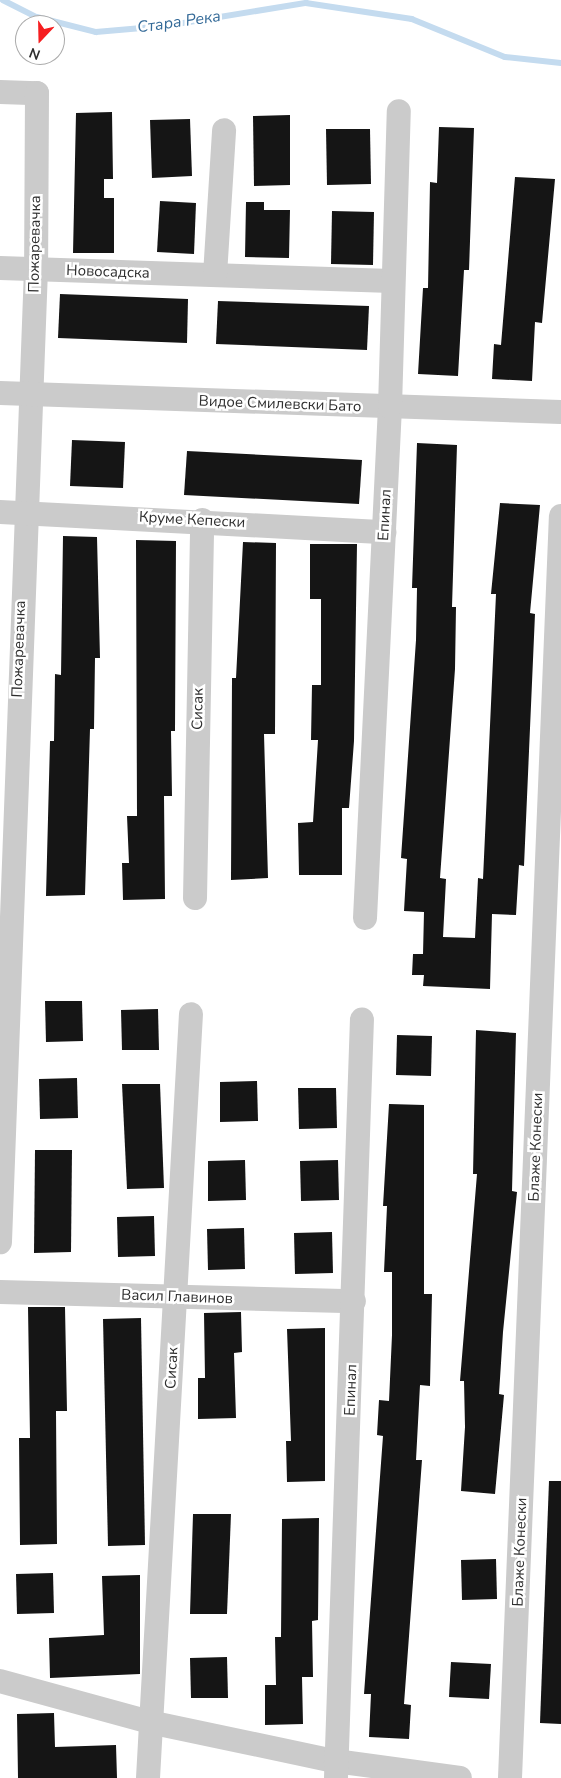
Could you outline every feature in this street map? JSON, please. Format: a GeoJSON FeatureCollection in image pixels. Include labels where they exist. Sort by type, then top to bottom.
{"type":"FeatureCollection","features":[{"type":"Feature","properties":{"kind":"street","name":"Пожаревачка"},"geometry":{"type":"LineString","coordinates":[[0,92],[37,93],[36,270],[25,512],[9,690],[0,1242]]}},
{"type":"Feature","properties":{"kind":"street","name":"Епинал"},"geometry":{"type":"LineString","coordinates":[[365,918],[390,407],[392,281],[399,111]]}},
{"type":"Feature","properties":{"kind":"street"},"geometry":{"type":"LineString","coordinates":[[215,275],[224,130]]}},
{"type":"Feature","properties":{"kind":"street","name":"Новосадска"},"geometry":{"type":"LineString","coordinates":[[0,268],[392,281]]}},
{"type":"Feature","properties":{"kind":"street","name":"Видое Смилевски Бато"},"geometry":{"type":"LineString","coordinates":[[0,393],[561,412]]}},
{"type":"Feature","properties":{"kind":"street","name":"Круме Кепески"},"geometry":{"type":"LineString","coordinates":[[0,512],[202,520],[384,532]]}},
{"type":"Feature","properties":{"kind":"street","name":"Блаже Конески"},"geometry":{"type":"LineString","coordinates":[[510,1778],[561,516]]}},
{"type":"Feature","properties":{"kind":"street","name":"Сисак"},"geometry":{"type":"LineString","coordinates":[[195,898],[202,520]]}},
{"type":"Feature","properties":{"kind":"street","name":"Сисак"},"geometry":{"type":"LineString","coordinates":[[148,1778],[154,1723],[190,1014]]}},
{"type":"Feature","properties":{"kind":"street","name":"Епинал"},"geometry":{"type":"LineString","coordinates":[[335,1770],[354,1302],[362,1019]]}},
{"type":"Feature","properties":{"kind":"street","name":"Васил Главинов"},"geometry":{"type":"LineString","coordinates":[[0,1292],[354,1302]]}},
{"type":"Feature","properties":{"kind":"street"},"geometry":{"type":"LineString","coordinates":[[0,1681],[335,1770],[460,1778]]}},
{"type":"Feature","properties":{"kind":"building"},"geometry":{"type":"Polygon","coordinates":[[[112,112],[113,179],[104,179],[104,198],[114,198],[114,253],[73,253],[76,113],[112,112]]]}},
{"type":"Feature","properties":{"kind":"building"},"geometry":{"type":"Polygon","coordinates":[[[290,115],[290,185],[254,186],[253,116],[290,115]]]}},
{"type":"Feature","properties":{"kind":"building"},"geometry":{"type":"Polygon","coordinates":[[[190,119],[192,176],[152,178],[150,120],[190,119]]]}},
{"type":"Feature","properties":{"kind":"building"},"geometry":{"type":"Polygon","coordinates":[[[439,127],[474,128],[469,270],[464,270],[458,376],[418,374],[423,288],[428,288],[430,182],[437,183],[439,127]]]}},
{"type":"Feature","properties":{"kind":"building"},"geometry":{"type":"Polygon","coordinates":[[[326,129],[370,129],[371,184],[327,185],[326,129]]]}},
{"type":"Feature","properties":{"kind":"building"},"geometry":{"type":"Polygon","coordinates":[[[515,177],[555,179],[542,323],[535,322],[532,381],[492,379],[494,344],[501,345],[515,177]]]}},
{"type":"Feature","properties":{"kind":"building"},"geometry":{"type":"Polygon","coordinates":[[[160,201],[196,203],[194,254],[157,252],[160,201]]]}},
{"type":"Feature","properties":{"kind":"building"},"geometry":{"type":"Polygon","coordinates":[[[246,202],[264,202],[264,210],[290,210],[289,258],[245,257],[246,202]]]}},
{"type":"Feature","properties":{"kind":"building"},"geometry":{"type":"Polygon","coordinates":[[[332,211],[374,212],[373,265],[331,264],[332,211]]]}},
{"type":"Feature","properties":{"kind":"building"},"geometry":{"type":"Polygon","coordinates":[[[60,294],[188,299],[187,343],[58,338],[60,294]]]}},
{"type":"Feature","properties":{"kind":"building"},"geometry":{"type":"Polygon","coordinates":[[[218,301],[369,306],[367,350],[216,344],[218,301]]]}},
{"type":"Feature","properties":{"kind":"building"},"geometry":{"type":"Polygon","coordinates":[[[72,440],[125,442],[123,488],[70,486],[72,440]]]}},
{"type":"Feature","properties":{"kind":"building"},"geometry":{"type":"Polygon","coordinates":[[[417,443],[457,445],[452,607],[456,607],[455,669],[440,878],[446,879],[443,937],[475,938],[478,878],[483,879],[496,594],[491,594],[500,503],[540,505],[530,613],[535,614],[524,866],[519,865],[516,915],[492,914],[490,989],[423,986],[424,975],[412,975],[413,954],[423,954],[424,912],[404,911],[407,859],[401,858],[416,640],[417,588],[412,588],[417,443]]]}},
{"type":"Feature","properties":{"kind":"building"},"geometry":{"type":"Polygon","coordinates":[[[187,451],[362,460],[359,504],[184,495],[187,451]]]}},
{"type":"Feature","properties":{"kind":"building"},"geometry":{"type":"Polygon","coordinates":[[[63,536],[97,537],[100,658],[95,658],[94,729],[90,729],[85,895],[46,896],[50,741],[54,741],[55,674],[61,675],[63,536]]]}},
{"type":"Feature","properties":{"kind":"building"},"geometry":{"type":"Polygon","coordinates":[[[136,540],[176,541],[175,731],[171,731],[172,796],[164,796],[165,899],[123,900],[122,863],[129,863],[127,816],[137,816],[136,540]]]}},
{"type":"Feature","properties":{"kind":"building"},"geometry":{"type":"Polygon","coordinates":[[[243,542],[276,543],[275,734],[264,734],[268,878],[231,880],[232,678],[236,678],[243,542]]]}},
{"type":"Feature","properties":{"kind":"building"},"geometry":{"type":"Polygon","coordinates":[[[310,544],[357,544],[354,741],[349,808],[342,808],[342,875],[299,875],[298,823],[313,822],[318,740],[311,740],[312,685],[321,685],[321,599],[310,599],[310,544]]]}},
{"type":"Feature","properties":{"kind":"building"},"geometry":{"type":"Polygon","coordinates":[[[45,1001],[82,1001],[83,1041],[46,1042],[45,1001]]]}},
{"type":"Feature","properties":{"kind":"building"},"geometry":{"type":"Polygon","coordinates":[[[158,1009],[159,1050],[122,1050],[121,1010],[158,1009]]]}},
{"type":"Feature","properties":{"kind":"building"},"geometry":{"type":"Polygon","coordinates":[[[476,1030],[516,1033],[512,1191],[517,1192],[503,1332],[499,1394],[504,1395],[495,1494],[461,1491],[465,1427],[464,1381],[460,1381],[477,1174],[473,1174],[476,1030]]]}},
{"type":"Feature","properties":{"kind":"building"},"geometry":{"type":"Polygon","coordinates":[[[397,1035],[432,1036],[431,1076],[396,1075],[397,1035]]]}},
{"type":"Feature","properties":{"kind":"building"},"geometry":{"type":"Polygon","coordinates":[[[77,1078],[78,1118],[40,1119],[39,1079],[77,1078]]]}},
{"type":"Feature","properties":{"kind":"building"},"geometry":{"type":"Polygon","coordinates":[[[257,1081],[258,1121],[220,1122],[220,1082],[257,1081]]]}},
{"type":"Feature","properties":{"kind":"building"},"geometry":{"type":"Polygon","coordinates":[[[122,1084],[160,1084],[164,1188],[127,1189],[122,1084]]]}},
{"type":"Feature","properties":{"kind":"building"},"geometry":{"type":"Polygon","coordinates":[[[298,1088],[336,1088],[337,1128],[299,1129],[298,1088]]]}},
{"type":"Feature","properties":{"kind":"building"},"geometry":{"type":"Polygon","coordinates":[[[389,1104],[424,1105],[424,1294],[432,1294],[430,1386],[420,1385],[416,1460],[422,1460],[404,1704],[411,1705],[409,1739],[369,1737],[371,1694],[364,1694],[383,1436],[377,1435],[379,1400],[389,1401],[392,1335],[392,1272],[384,1272],[387,1206],[383,1206],[389,1104]]]}},
{"type":"Feature","properties":{"kind":"building"},"geometry":{"type":"Polygon","coordinates":[[[35,1150],[72,1150],[71,1252],[34,1253],[35,1150]]]}},
{"type":"Feature","properties":{"kind":"building"},"geometry":{"type":"Polygon","coordinates":[[[245,1160],[246,1200],[208,1201],[208,1161],[245,1160]]]}},
{"type":"Feature","properties":{"kind":"building"},"geometry":{"type":"Polygon","coordinates":[[[338,1160],[339,1200],[301,1201],[300,1161],[338,1160]]]}},
{"type":"Feature","properties":{"kind":"building"},"geometry":{"type":"Polygon","coordinates":[[[154,1216],[155,1256],[118,1257],[117,1217],[154,1216]]]}},
{"type":"Feature","properties":{"kind":"building"},"geometry":{"type":"Polygon","coordinates":[[[244,1228],[245,1269],[208,1270],[207,1229],[244,1228]]]}},
{"type":"Feature","properties":{"kind":"building"},"geometry":{"type":"Polygon","coordinates":[[[332,1232],[333,1273],[295,1274],[294,1233],[332,1232]]]}},
{"type":"Feature","properties":{"kind":"building"},"geometry":{"type":"Polygon","coordinates":[[[28,1307],[65,1307],[67,1411],[56,1411],[57,1544],[20,1545],[19,1438],[30,1438],[28,1307]]]}},
{"type":"Feature","properties":{"kind":"building"},"geometry":{"type":"Polygon","coordinates":[[[241,1312],[242,1352],[234,1353],[236,1418],[198,1419],[198,1378],[205,1378],[204,1313],[241,1312]]]}},
{"type":"Feature","properties":{"kind":"building"},"geometry":{"type":"Polygon","coordinates":[[[141,1318],[145,1545],[108,1546],[103,1319],[141,1318]]]}},
{"type":"Feature","properties":{"kind":"building"},"geometry":{"type":"Polygon","coordinates":[[[325,1328],[325,1481],[287,1482],[286,1441],[291,1441],[287,1329],[325,1328]]]}},
{"type":"Feature","properties":{"kind":"building"},"geometry":{"type":"Polygon","coordinates":[[[549,1481],[561,1481],[561,1724],[540,1723],[549,1481]]]}},
{"type":"Feature","properties":{"kind":"building"},"geometry":{"type":"Polygon","coordinates":[[[193,1514],[231,1514],[227,1614],[190,1614],[193,1514]]]}},
{"type":"Feature","properties":{"kind":"building"},"geometry":{"type":"Polygon","coordinates":[[[319,1518],[318,1620],[312,1621],[313,1677],[302,1677],[303,1724],[265,1725],[265,1685],[276,1685],[275,1637],[281,1637],[282,1519],[319,1518]]]}},
{"type":"Feature","properties":{"kind":"building"},"geometry":{"type":"Polygon","coordinates":[[[496,1559],[497,1599],[462,1600],[461,1560],[496,1559]]]}},
{"type":"Feature","properties":{"kind":"building"},"geometry":{"type":"Polygon","coordinates":[[[53,1573],[54,1613],[17,1614],[16,1574],[53,1573]]]}},
{"type":"Feature","properties":{"kind":"building"},"geometry":{"type":"Polygon","coordinates":[[[140,1575],[140,1674],[50,1678],[49,1638],[104,1635],[102,1576],[140,1575]]]}},
{"type":"Feature","properties":{"kind":"building"},"geometry":{"type":"Polygon","coordinates":[[[227,1657],[228,1698],[191,1698],[190,1658],[227,1657]]]}},
{"type":"Feature","properties":{"kind":"building"},"geometry":{"type":"Polygon","coordinates":[[[451,1662],[491,1664],[489,1699],[449,1697],[451,1662]]]}},
{"type":"Feature","properties":{"kind":"building"},"geometry":{"type":"Polygon","coordinates":[[[54,1713],[55,1747],[116,1745],[117,1778],[18,1778],[17,1714],[54,1713]]]}},
{"type":"Feature","properties":{"kind":"waterway","name":"Стара Река"},"geometry":{"type":"LineString","coordinates":[[3,0],[37,17],[96,32],[165,26],[306,3],[412,19],[505,57],[561,63]]}}]}
